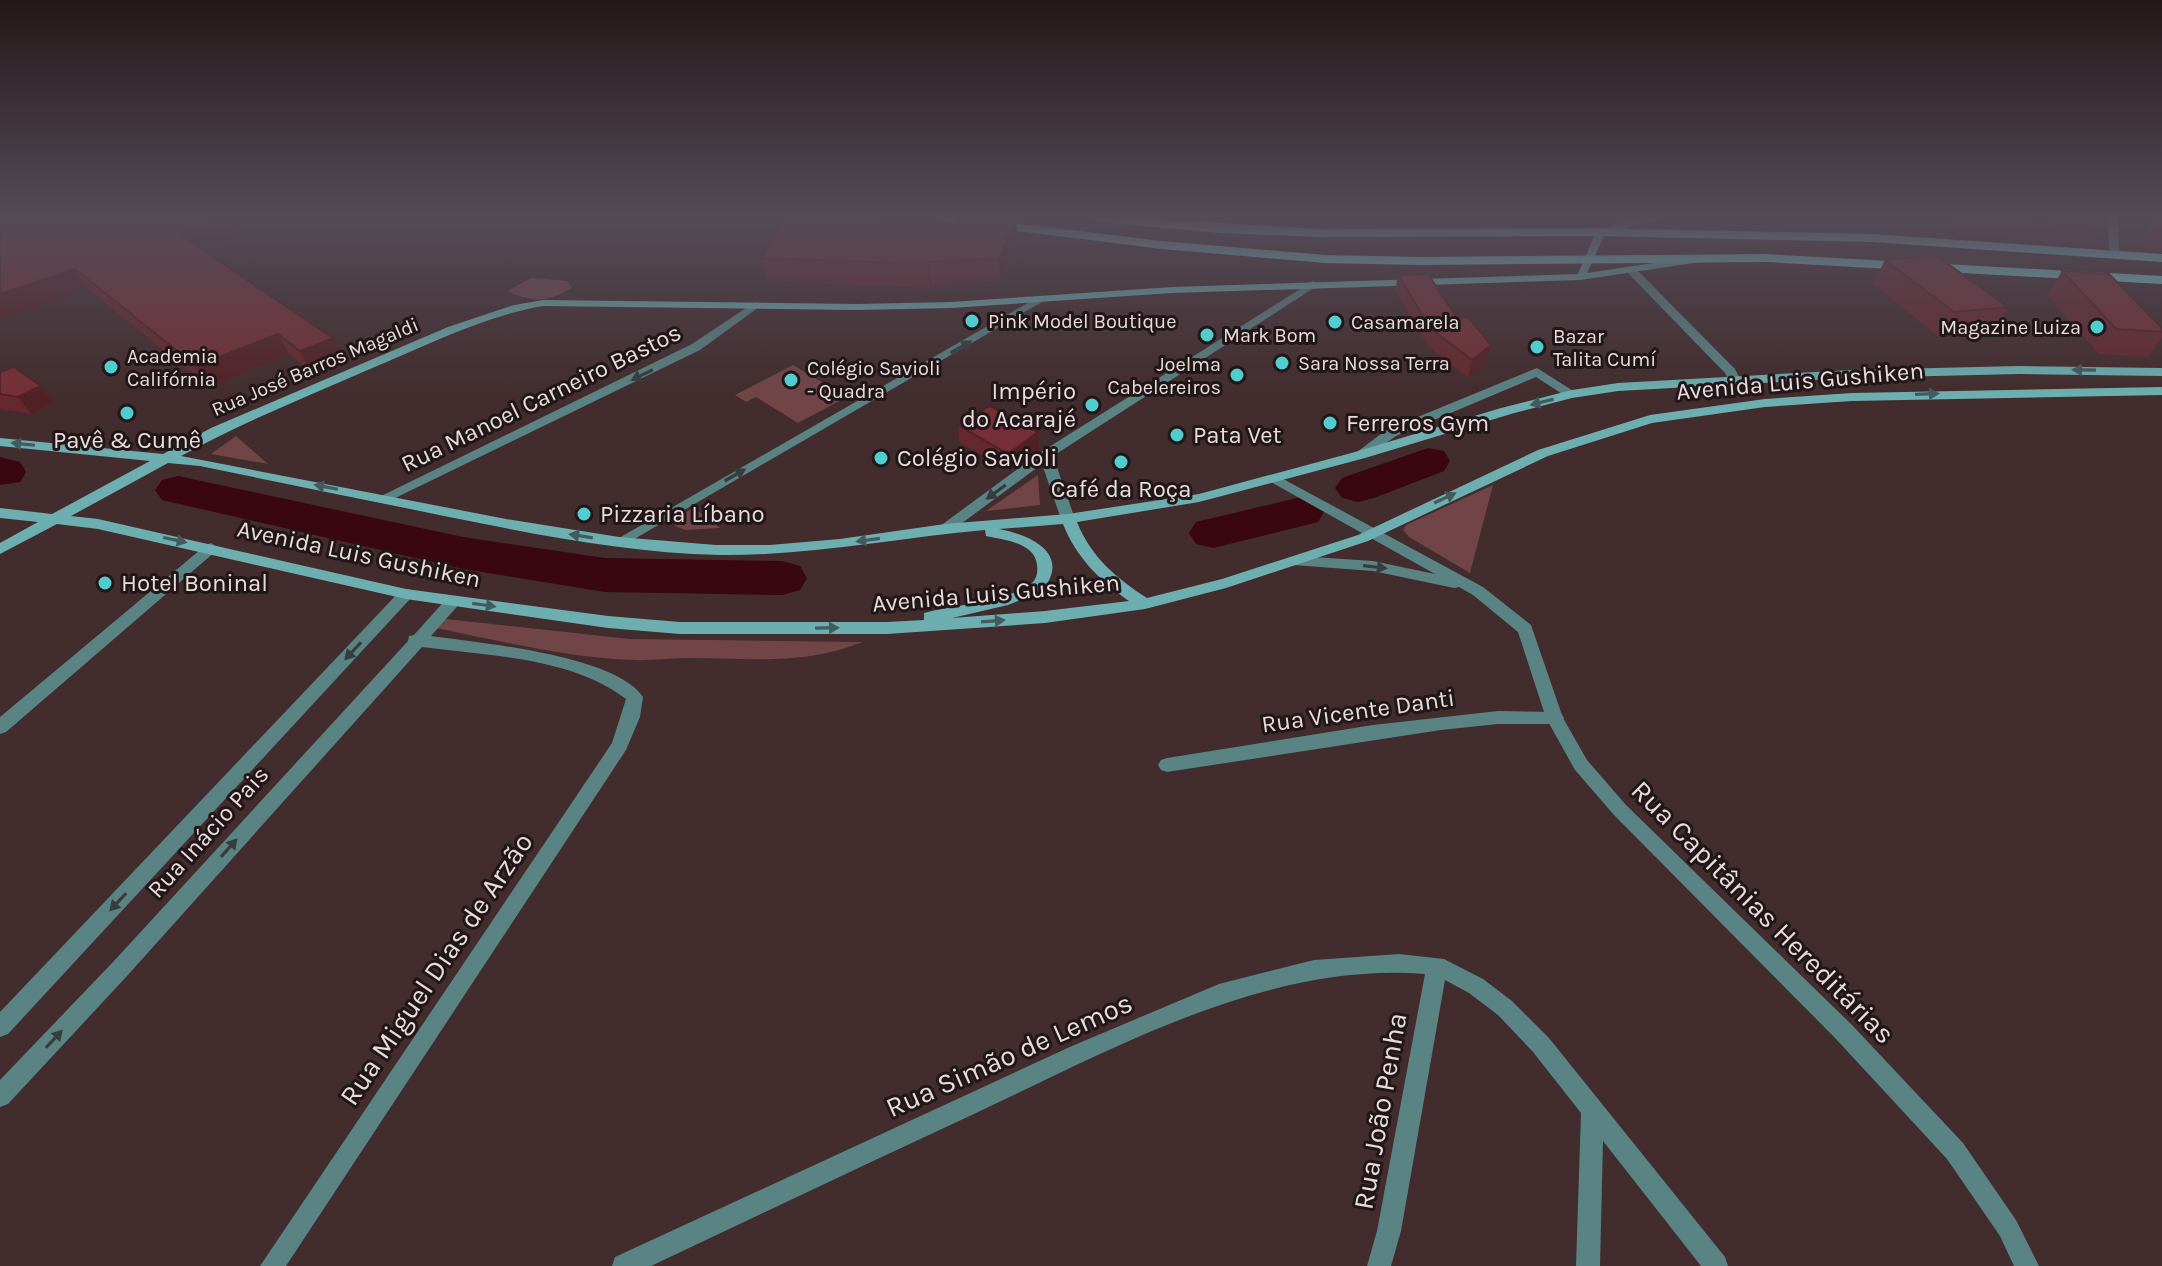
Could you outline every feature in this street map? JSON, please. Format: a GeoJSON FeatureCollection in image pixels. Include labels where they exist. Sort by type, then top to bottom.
{"type":"FeatureCollection","features":[{"type":"Feature","properties":{"kind":"main road","name":"Rua José Barros Magaldi"},"geometry":{"type":"LineString","coordinates":[[0,549],[216,431],[395,354],[518,307],[572,301],[857,307],[1313,284],[1577,277]]}},
{"type":"Feature","properties":{"kind":"main road"},"geometry":{"type":"LineString","coordinates":[[2115,277],[2162,280]]}},
{"type":"Feature","properties":{"kind":"main road","name":"Avenida Luis Gushiken"},"geometry":{"type":"LineString","coordinates":[[0,442],[167,457],[619,542],[716,550],[770,550],[945,529],[1068,519],[1199,498],[1360,455],[1506,411],[1572,394],[1618,387],[2019,370],[2162,372]]}},
{"type":"Feature","properties":{"kind":"main road","name":"Avenida Luis Gushiken"},"geometry":{"type":"LineString","coordinates":[[0,513],[58,518],[211,548],[406,594],[454,601],[680,628],[887,628],[1045,617],[1145,604],[1298,561],[1375,532],[1543,453],[1650,419],[1765,403],[1852,397],[2162,391]]}},
{"type":"Feature","properties":{"kind":"main road"},"geometry":{"type":"LineString","coordinates":[[1068,519],[1077,542],[1099,571],[1145,604]]}},
{"type":"Feature","properties":{"kind":"main road"},"geometry":{"type":"LineString","coordinates":[[887,628],[1019,595],[1039,586],[1046,569],[1044,558],[1028,544],[1011,535],[945,529]]}},
{"type":"Feature","properties":{"kind":"street"},"geometry":{"type":"LineString","coordinates":[[1638,277],[1731,372],[1735,381]]}},
{"type":"Feature","properties":{"kind":"street"},"geometry":{"type":"LineString","coordinates":[[945,529],[1046,455],[1313,284]]}},
{"type":"Feature","properties":{"kind":"street"},"geometry":{"type":"LineString","coordinates":[[619,542],[1038,300]]}},
{"type":"Feature","properties":{"kind":"street","name":"Rua Manoel Carneiro Bastos"},"geometry":{"type":"LineString","coordinates":[[382,499],[696,347],[755,305]]}},
{"type":"Feature","properties":{"kind":"street"},"geometry":{"type":"LineString","coordinates":[[1360,455],[1391,433],[1537,372],[1572,394]]}},
{"type":"Feature","properties":{"kind":"street"},"geometry":{"type":"LineString","coordinates":[[1046,455],[1068,519]]}},
{"type":"Feature","properties":{"kind":"street","name":"Rua Capitânias Hereditárias"},"geometry":{"type":"LineString","coordinates":[[1274,478],[1478,591],[1525,629],[1555,718],[1581,765],[1620,810],[1834,1021],[1955,1151],[2008,1228],[2027,1266]]}},
{"type":"Feature","properties":{"kind":"street"},"geometry":{"type":"LineString","coordinates":[[0,727],[211,548]]}},
{"type":"Feature","properties":{"kind":"street","name":"Rua Capitânias Hereditárias"},"geometry":{"type":"LineString","coordinates":[[1298,561],[1407,571],[1478,591]]}},
{"type":"Feature","properties":{"kind":"street","name":"Rua Inácio Pais"},"geometry":{"type":"LineString","coordinates":[[0,1027],[406,594]]}},
{"type":"Feature","properties":{"kind":"street","name":"Rua Inácio Pais"},"geometry":{"type":"LineString","coordinates":[[0,1096],[120,969],[415,640],[454,601]]}},
{"type":"Feature","properties":{"kind":"street","name":"Rua Miguel Dias de Arzão"},"geometry":{"type":"LineString","coordinates":[[272,1266],[620,745],[635,697],[626,687],[606,677],[565,664],[415,640]]}},
{"type":"Feature","properties":{"kind":"street","name":"Rua Vicente Danti"},"geometry":{"type":"LineString","coordinates":[[1167,765],[1342,736],[1472,719],[1513,715],[1555,718]]}},
{"type":"Feature","properties":{"kind":"street","name":"Rua Simão de Lemos"},"geometry":{"type":"LineString","coordinates":[[624,1266],[1080,1053],[1226,991],[1314,969],[1399,963],[1437,966]]}},
{"type":"Feature","properties":{"kind":"street"},"geometry":{"type":"LineString","coordinates":[[1437,966],[1476,986],[1505,1008],[1541,1045],[1716,1266]]}},
{"type":"Feature","properties":{"kind":"street","name":"Rua João Penha"},"geometry":{"type":"LineString","coordinates":[[1379,1266],[1389,1231],[1437,966]]}},
{"type":"Feature","properties":{"kind":"street"},"geometry":{"type":"LineString","coordinates":[[1588,1266],[1592,1109]]}},
{"type":"Feature","properties":{"kind":"shaded area"},"geometry":{"type":"Polygon","coordinates":[[[531,278],[567,281],[572,287],[556,296],[541,299],[507,291],[531,278]]]}},
{"type":"Feature","properties":{"kind":"shaded area","name":"Colégio Savioli - Quadra"},"geometry":{"type":"Polygon","coordinates":[[[793,365],[847,397],[798,423],[756,397],[746,402],[735,395],[793,365]]]}},
{"type":"Feature","properties":{"kind":"shaded area"},"geometry":{"type":"Polygon","coordinates":[[[236,436],[268,464],[211,454],[236,436]]]}},
{"type":"Feature","properties":{"kind":"shaded area"},"geometry":{"type":"Polygon","coordinates":[[[1038,475],[1040,505],[986,511],[1038,475]]]}},
{"type":"Feature","properties":{"kind":"shaded area"},"geometry":{"type":"Polygon","coordinates":[[[1493,485],[1470,573],[1409,537],[1403,530],[1406,525],[1493,485]]]}},
{"type":"Feature","properties":{"kind":"shaded area"},"geometry":{"type":"Polygon","coordinates":[[[694,508],[720,528],[685,530],[675,526],[674,518],[694,508]]]}},
{"type":"Feature","properties":{"kind":"shaded area"},"geometry":{"type":"Polygon","coordinates":[[[446,619],[630,639],[863,642],[797,658],[609,659],[436,628],[446,619]]]}},
{"type":"Feature","properties":{"kind":"building"},"geometry":{"type":"Polygon","coordinates":[[[0,277],[51,277],[0,294],[0,277]]]}},
{"type":"Feature","properties":{"kind":"building"},"geometry":{"type":"Polygon","coordinates":[[[85,277],[243,277],[333,338],[300,351],[278,334],[196,366],[85,277]]]}},
{"type":"Feature","properties":{"kind":"building"},"geometry":{"type":"Polygon","coordinates":[[[1399,277],[1430,277],[1457,318],[1468,317],[1491,345],[1472,360],[1431,329],[1399,277]]]}},
{"type":"Feature","properties":{"kind":"building"},"geometry":{"type":"Polygon","coordinates":[[[1908,277],[1966,277],[2008,307],[1954,312],[1908,277]]]}},
{"type":"Feature","properties":{"kind":"building"},"geometry":{"type":"Polygon","coordinates":[[[2068,277],[2112,277],[2162,328],[2162,332],[2116,329],[2068,277]]]}},
{"type":"Feature","properties":{"kind":"building"},"geometry":{"type":"Polygon","coordinates":[[[14,367],[41,386],[18,397],[0,394],[0,372],[14,367]]]}},
{"type":"Feature","properties":{"kind":"building"},"geometry":{"type":"Polygon","coordinates":[[[990,406],[1038,432],[1008,454],[958,425],[990,406]]]}},
{"type":"Feature","properties":{"kind":"waterway"},"geometry":{"type":"LineString","coordinates":[[1358,488],[1428,461]]}},
{"type":"Feature","properties":{"kind":"waterway"},"geometry":{"type":"LineString","coordinates":[[0,471],[4,472]]}},
{"type":"Feature","properties":{"kind":"waterway"},"geometry":{"type":"LineString","coordinates":[[178,490],[463,553],[605,575],[782,578]]}},
{"type":"Feature","properties":{"kind":"waterway"},"geometry":{"type":"LineString","coordinates":[[1213,533],[1301,512]]}},
{"type":"Feature","properties":{"kind":"place","name":"Pink Model Boutique"},"geometry":{"type":"Point","coordinates":[972,321]}},
{"type":"Feature","properties":{"kind":"place","name":"Casamarela"},"geometry":{"type":"Point","coordinates":[1335,322]}},
{"type":"Feature","properties":{"kind":"place","name":"Magazine Luiza"},"geometry":{"type":"Point","coordinates":[2097,327]}},
{"type":"Feature","properties":{"kind":"place","name":"Mark Bom"},"geometry":{"type":"Point","coordinates":[1207,335]}},
{"type":"Feature","properties":{"kind":"place","name":"Bazar Talita Cumí"},"geometry":{"type":"Point","coordinates":[1537,347]}},
{"type":"Feature","properties":{"kind":"place","name":"Sara Nossa Terra"},"geometry":{"type":"Point","coordinates":[1282,363]}},
{"type":"Feature","properties":{"kind":"place","name":"Academia Califórnia"},"geometry":{"type":"Point","coordinates":[111,367]}},
{"type":"Feature","properties":{"kind":"place","name":"Joelma Cabelereiros"},"geometry":{"type":"Point","coordinates":[1237,375]}},
{"type":"Feature","properties":{"kind":"place","name":"Colégio Savioli - Quadra"},"geometry":{"type":"Point","coordinates":[791,380]}},
{"type":"Feature","properties":{"kind":"place","name":"Império do Acarajé"},"geometry":{"type":"Point","coordinates":[1092,405]}},
{"type":"Feature","properties":{"kind":"place","name":"Pavê & Cumê"},"geometry":{"type":"Point","coordinates":[127,413]}},
{"type":"Feature","properties":{"kind":"place","name":"Ferreros Gym"},"geometry":{"type":"Point","coordinates":[1330,423]}},
{"type":"Feature","properties":{"kind":"place","name":"Pata Vet"},"geometry":{"type":"Point","coordinates":[1177,435]}},
{"type":"Feature","properties":{"kind":"place","name":"Colégio Savioli"},"geometry":{"type":"Point","coordinates":[881,458]}},
{"type":"Feature","properties":{"kind":"place","name":"Café da Roça"},"geometry":{"type":"Point","coordinates":[1121,462]}},
{"type":"Feature","properties":{"kind":"place","name":"Pizzaria Líbano"},"geometry":{"type":"Point","coordinates":[584,514]}},
{"type":"Feature","properties":{"kind":"place","name":"Hotel Boninal"},"geometry":{"type":"Point","coordinates":[105,583]}}]}
